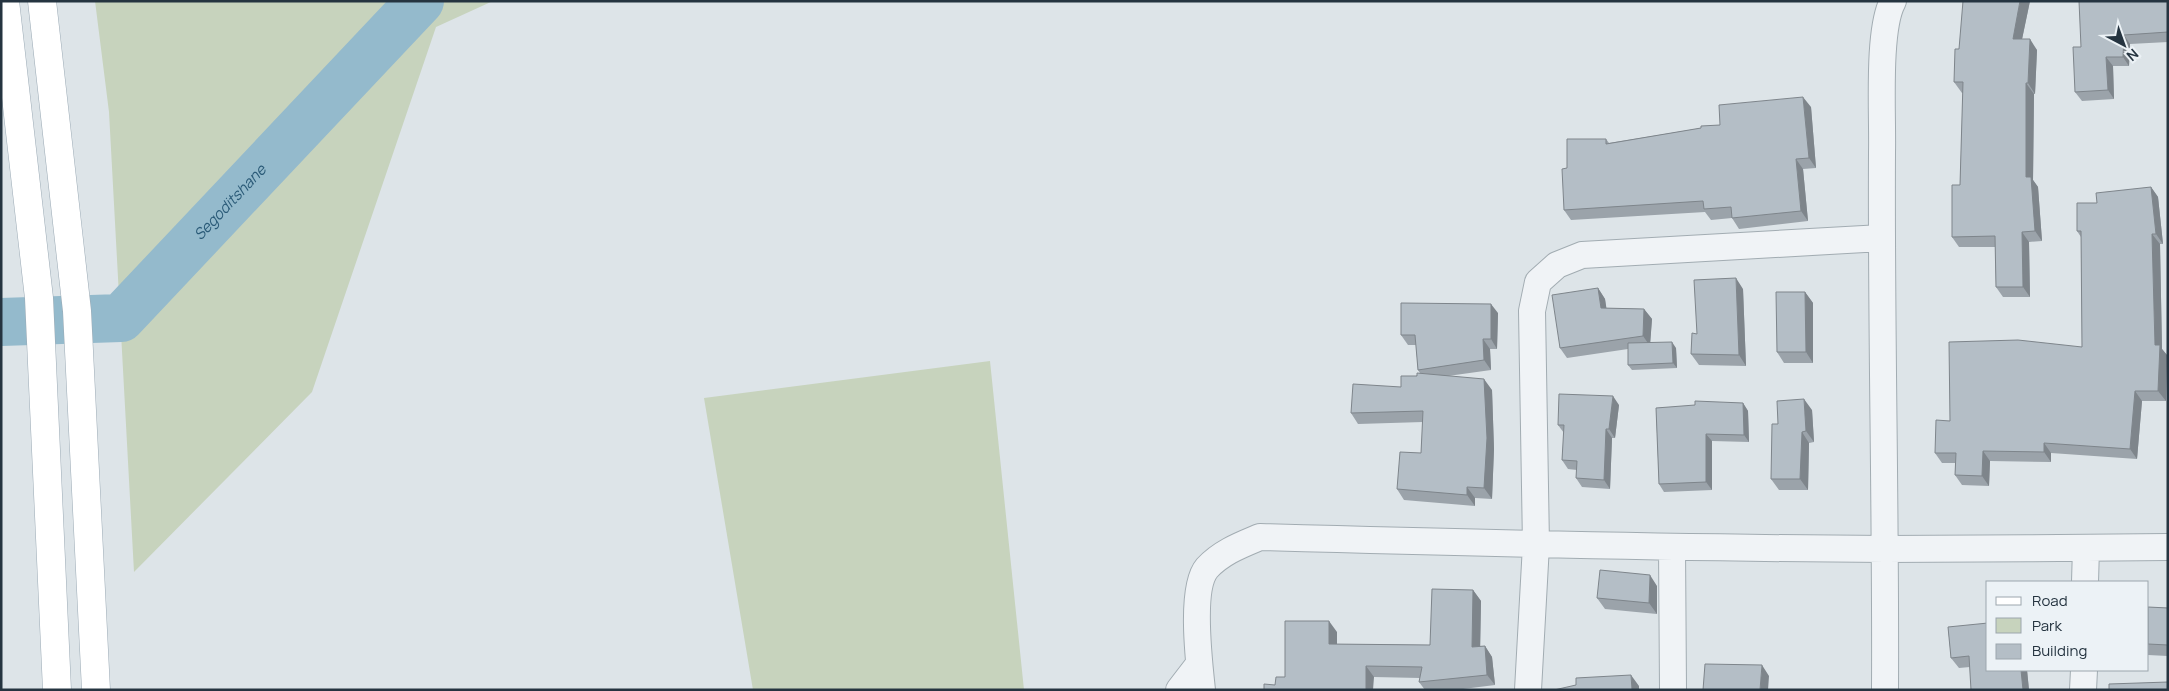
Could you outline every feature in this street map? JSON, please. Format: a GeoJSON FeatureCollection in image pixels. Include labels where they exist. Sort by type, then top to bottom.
{"type":"FeatureCollection","features":[{"type":"Feature","properties":{"kind":"main road"},"geometry":{"type":"LineString","coordinates":[[4,1],[39,298],[57,690]]}},
{"type":"Feature","properties":{"kind":"main road"},"geometry":{"type":"LineString","coordinates":[[42,1],[77,311],[96,690]]}},
{"type":"Feature","properties":{"kind":"street"},"geometry":{"type":"LineString","coordinates":[[1886,690],[1882,238],[1884,45],[1889,8],[1892,1]]}},
{"type":"Feature","properties":{"kind":"street"},"geometry":{"type":"LineString","coordinates":[[1528,690],[1536,545],[1532,311],[1538,282],[1557,265],[1582,255],[1882,238]]}},
{"type":"Feature","properties":{"kind":"street"},"geometry":{"type":"LineString","coordinates":[[1202,690],[1199,664],[1197,591],[1206,569],[1226,552],[1260,537],[1672,547],[1886,549],[2168,547]]}},
{"type":"Feature","properties":{"kind":"street"},"geometry":{"type":"LineString","coordinates":[[1672,547],[1673,690]]}},
{"type":"Feature","properties":{"kind":"street"},"geometry":{"type":"LineString","coordinates":[[2085,581],[2086,548]]}},
{"type":"Feature","properties":{"kind":"street"},"geometry":{"type":"LineString","coordinates":[[1179,690],[1199,664]]}},
{"type":"Feature","properties":{"kind":"street"},"geometry":{"type":"LineString","coordinates":[[2084,671],[2084,690]]}},
{"type":"Feature","properties":{"kind":"green space"},"geometry":{"type":"Polygon","coordinates":[[[95,1],[493,1],[436,27],[312,392],[134,572],[109,112],[95,1]]]}},
{"type":"Feature","properties":{"kind":"green space"},"geometry":{"type":"Polygon","coordinates":[[[990,361],[1024,690],[753,690],[704,398],[990,361]]]}},
{"type":"Feature","properties":{"kind":"building"},"geometry":{"type":"Polygon","coordinates":[[[1963,1],[2020,1],[2013,39],[2030,39],[2028,83],[2026,83],[2026,177],[2031,177],[2035,231],[2022,232],[2023,287],[1996,287],[1995,236],[1952,237],[1952,185],[1960,185],[1963,82],[1954,82],[1955,49],[1959,49],[1963,1]]]}},
{"type":"Feature","properties":{"kind":"building"},"geometry":{"type":"Polygon","coordinates":[[[2079,1],[2168,1],[2168,32],[2124,35],[2123,57],[2106,57],[2108,90],[2075,92],[2073,47],[2081,47],[2079,1]]]}},
{"type":"Feature","properties":{"kind":"building"},"geometry":{"type":"Polygon","coordinates":[[[1803,97],[1809,158],[1796,159],[1801,211],[1732,218],[1731,207],[1704,209],[1703,201],[1564,210],[1562,169],[1567,168],[1567,139],[1606,139],[1606,144],[1701,128],[1701,126],[1720,125],[1719,105],[1803,97]]]}},
{"type":"Feature","properties":{"kind":"building"},"geometry":{"type":"Polygon","coordinates":[[[2151,187],[2156,234],[2152,234],[2155,345],[2160,345],[2158,391],[2135,391],[2130,449],[2044,443],[2044,452],[1983,451],[1982,476],[1955,475],[1956,453],[1935,453],[1936,420],[1950,421],[1949,342],[2018,340],[2082,347],[2081,231],[2077,231],[2077,203],[2097,203],[2096,193],[2151,187]]]}},
{"type":"Feature","properties":{"kind":"building"},"geometry":{"type":"Polygon","coordinates":[[[1736,278],[1739,355],[1691,354],[1692,333],[1697,334],[1694,280],[1736,278]]]}},
{"type":"Feature","properties":{"kind":"building"},"geometry":{"type":"Polygon","coordinates":[[[1598,288],[1601,308],[1644,309],[1643,336],[1560,348],[1552,295],[1598,288]]]}},
{"type":"Feature","properties":{"kind":"building"},"geometry":{"type":"Polygon","coordinates":[[[1776,292],[1805,292],[1806,352],[1777,352],[1776,292]]]}},
{"type":"Feature","properties":{"kind":"building"},"geometry":{"type":"Polygon","coordinates":[[[1401,303],[1491,304],[1491,339],[1483,339],[1484,360],[1418,370],[1415,335],[1401,335],[1401,303]]]}},
{"type":"Feature","properties":{"kind":"building"},"geometry":{"type":"Polygon","coordinates":[[[1672,342],[1673,363],[1628,365],[1628,343],[1672,342]]]}},
{"type":"Feature","properties":{"kind":"building"},"geometry":{"type":"Polygon","coordinates":[[[1417,373],[1484,379],[1487,438],[1484,488],[1467,487],[1467,495],[1397,489],[1400,452],[1421,453],[1423,411],[1351,413],[1353,384],[1401,387],[1401,376],[1417,376],[1417,373]]]}},
{"type":"Feature","properties":{"kind":"building"},"geometry":{"type":"Polygon","coordinates":[[[1559,394],[1613,396],[1609,429],[1606,429],[1604,480],[1576,478],[1577,461],[1562,460],[1564,425],[1558,425],[1559,394]]]}},
{"type":"Feature","properties":{"kind":"building"},"geometry":{"type":"Polygon","coordinates":[[[1804,399],[1806,431],[1802,432],[1800,479],[1771,479],[1772,424],[1778,424],[1777,401],[1804,399]]]}},
{"type":"Feature","properties":{"kind":"building"},"geometry":{"type":"Polygon","coordinates":[[[1695,401],[1743,403],[1744,435],[1706,434],[1706,482],[1659,484],[1656,408],[1695,405],[1695,401]]]}},
{"type":"Feature","properties":{"kind":"building"},"geometry":{"type":"Polygon","coordinates":[[[1600,570],[1650,575],[1649,603],[1597,598],[1600,570]]]}},
{"type":"Feature","properties":{"kind":"building"},"geometry":{"type":"Polygon","coordinates":[[[1432,589],[1473,590],[1472,647],[1485,646],[1487,675],[1419,682],[1422,667],[1366,666],[1366,690],[1264,690],[1264,684],[1275,685],[1276,677],[1285,677],[1285,621],[1329,621],[1329,644],[1430,645],[1432,589]]]}},
{"type":"Feature","properties":{"kind":"building"},"geometry":{"type":"Polygon","coordinates":[[[2149,607],[2168,608],[2168,645],[2149,644],[2149,607]]]}},
{"type":"Feature","properties":{"kind":"building"},"geometry":{"type":"Polygon","coordinates":[[[1986,623],[1986,671],[2021,671],[2023,690],[1971,690],[1969,656],[1951,658],[1948,627],[1986,623]]]}},
{"type":"Feature","properties":{"kind":"building"},"geometry":{"type":"Polygon","coordinates":[[[1705,664],[1762,665],[1760,690],[1703,690],[1705,664]]]}},
{"type":"Feature","properties":{"kind":"building"},"geometry":{"type":"Polygon","coordinates":[[[1631,675],[1632,690],[1554,690],[1576,685],[1576,678],[1631,675]]]}},
{"type":"Feature","properties":{"kind":"building"},"geometry":{"type":"Polygon","coordinates":[[[2168,682],[2168,690],[2109,690],[2109,684],[2168,682]]]}},
{"type":"Feature","properties":{"kind":"waterway","name":"Segoditshane"},"geometry":{"type":"LineString","coordinates":[[1,322],[121,318],[420,1]]}}]}
